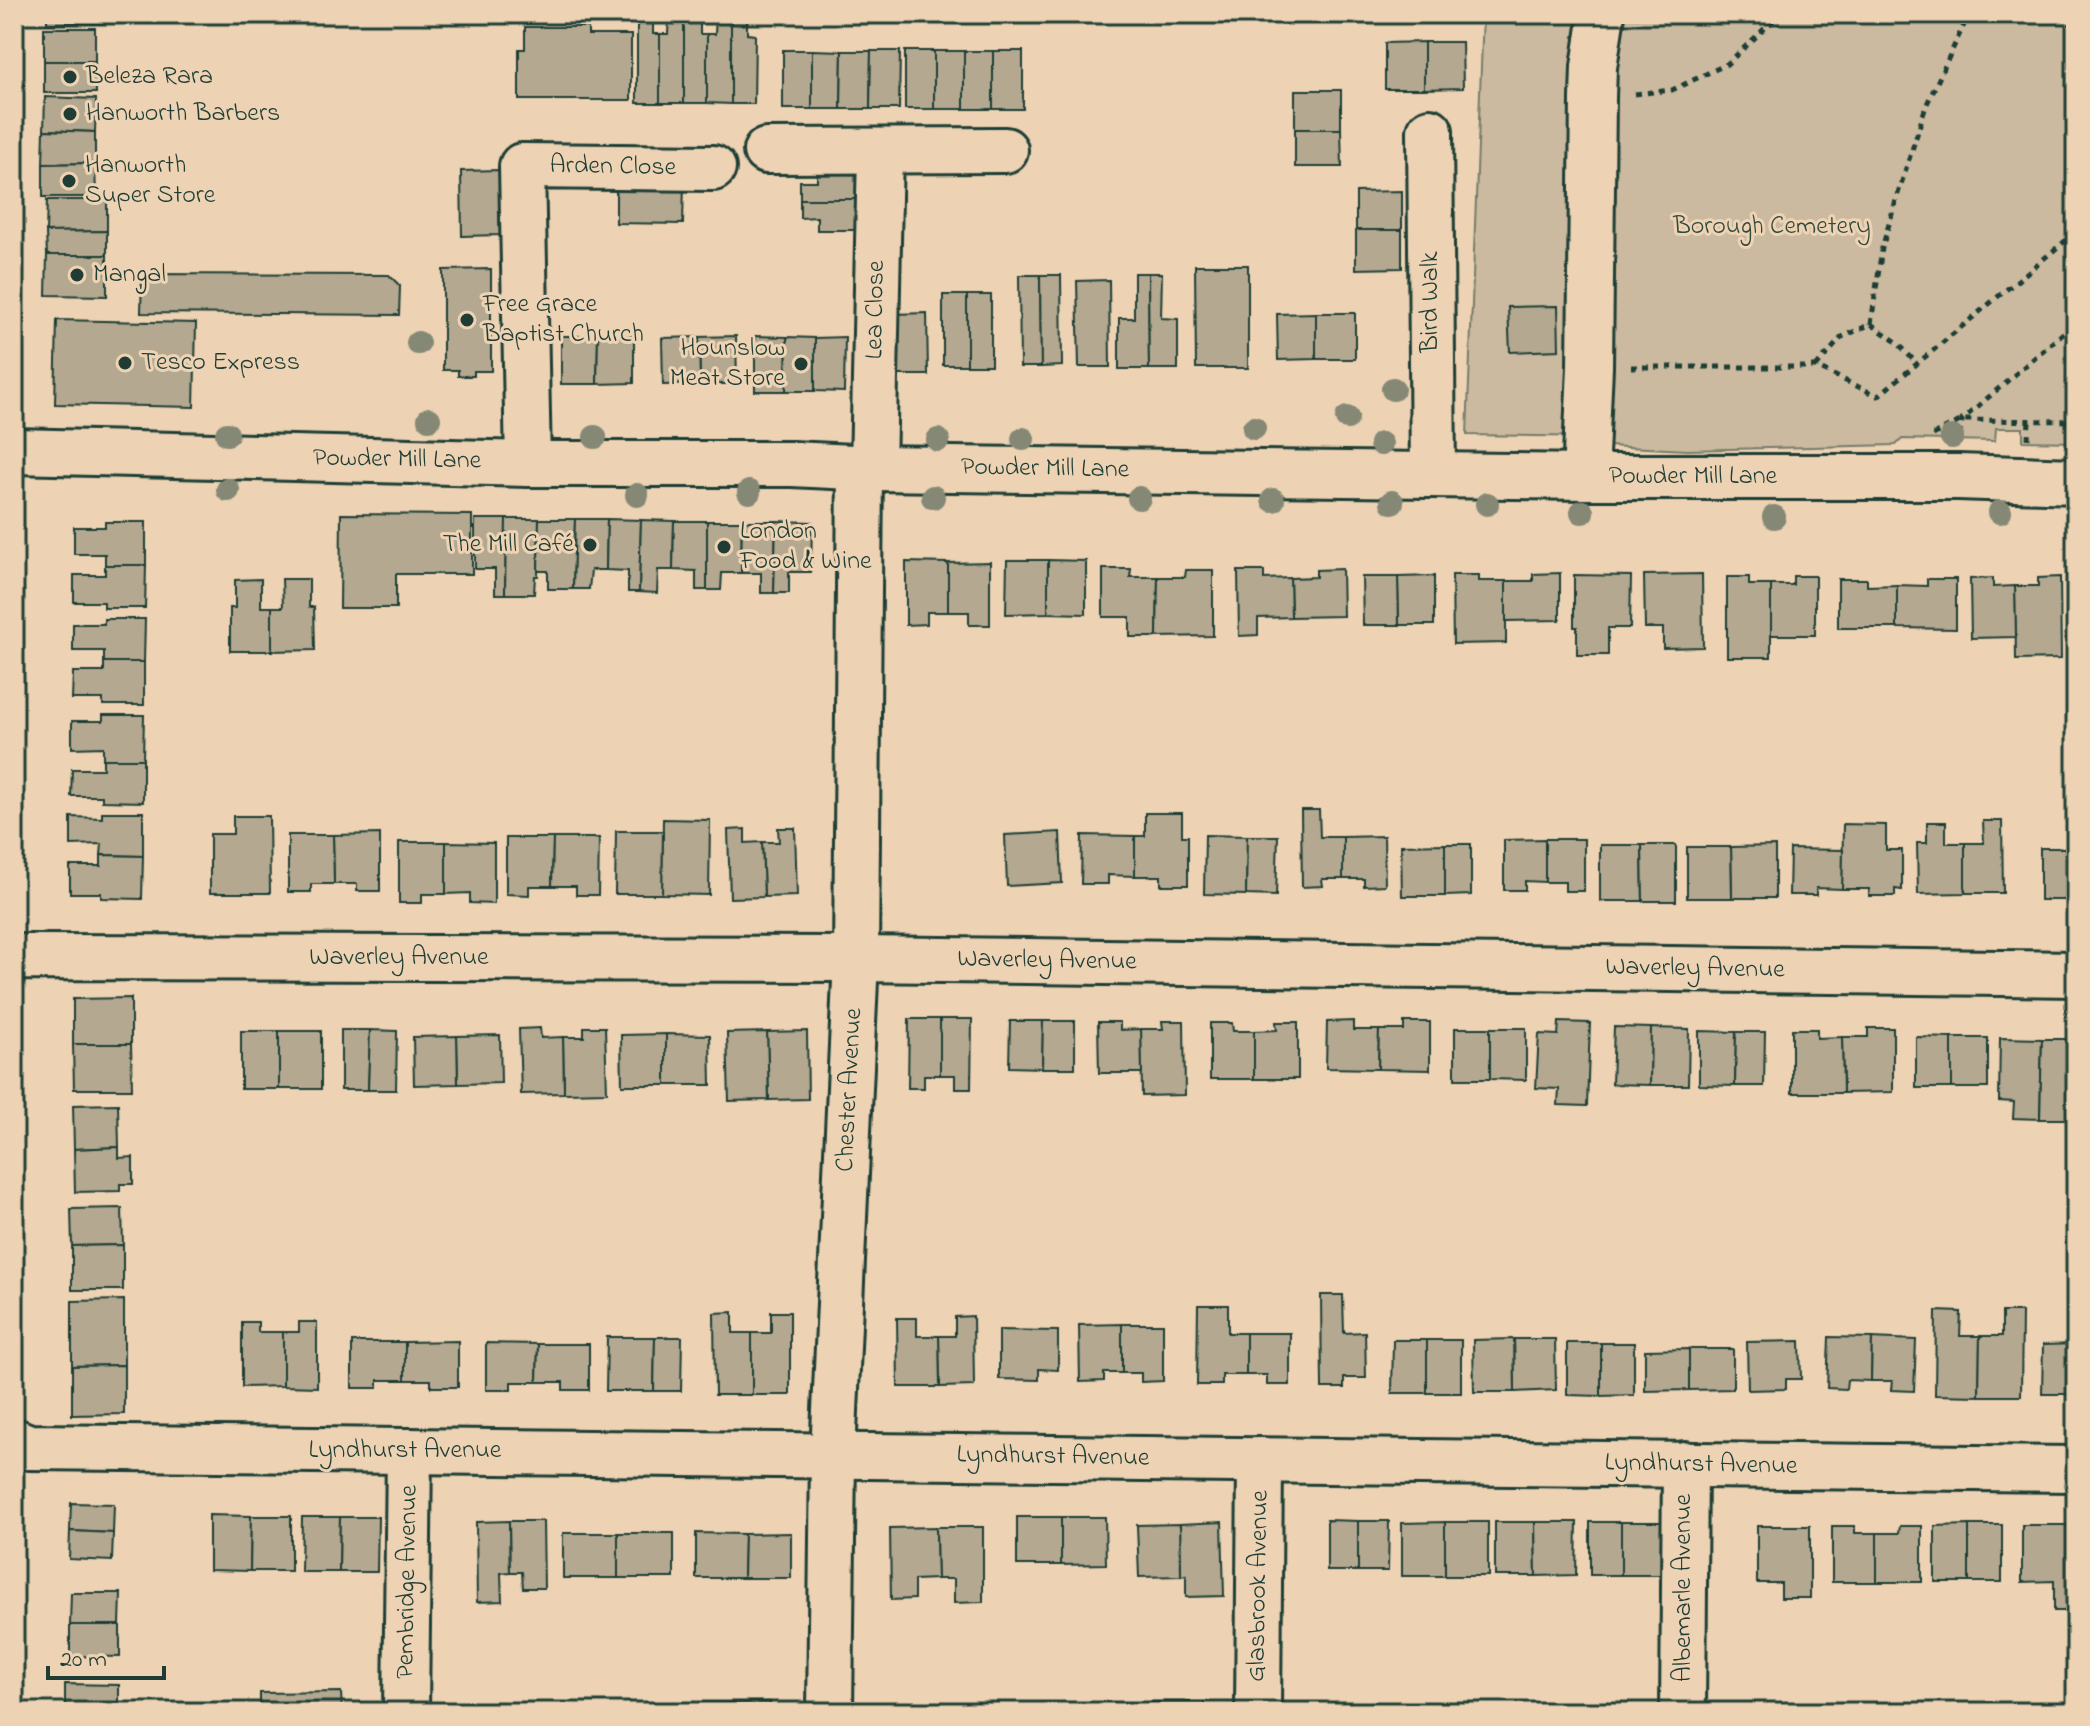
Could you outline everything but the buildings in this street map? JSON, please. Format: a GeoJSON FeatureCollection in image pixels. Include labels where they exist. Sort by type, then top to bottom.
{"type":"FeatureCollection","features":[{"type":"Feature","properties":{"kind":"street"},"geometry":{"type":"LineString","coordinates":[[1585,477],[1590,367],[1594,67],[1602,14]]}},
{"type":"Feature","properties":{"kind":"street","name":"Bird Walk"},"geometry":{"type":"LineString","coordinates":[[1430,131],[1433,474]]}},
{"type":"Feature","properties":{"kind":"street"},"geometry":{"type":"LineString","coordinates":[[766,151],[1005,150]]}},
{"type":"Feature","properties":{"kind":"street","name":"Lea Close"},"geometry":{"type":"LineString","coordinates":[[866,468],[880,152]]}},
{"type":"Feature","properties":{"kind":"street","name":"Arden Close"},"geometry":{"type":"LineString","coordinates":[[528,464],[522,166],[713,168]]}},
{"type":"Feature","properties":{"kind":"street","name":"Powder Mill Lane"},"geometry":{"type":"LineString","coordinates":[[14,451],[528,464],[792,464],[866,468],[1585,477],[1958,477],[2076,481]]}},
{"type":"Feature","properties":{"kind":"street","name":"Chester Avenue"},"geometry":{"type":"LineString","coordinates":[[830,1712],[833,1454],[856,959],[866,468]]}},
{"type":"Feature","properties":{"kind":"street","name":"Waverley Avenue"},"geometry":{"type":"LineString","coordinates":[[15,957],[856,959],[2076,974]]}},
{"type":"Feature","properties":{"kind":"street","name":"Lyndhurst Avenue"},"geometry":{"type":"LineString","coordinates":[[19,1448],[2076,1469]]}},
{"type":"Feature","properties":{"kind":"street","name":"Pembridge Avenue"},"geometry":{"type":"LineString","coordinates":[[406,1712],[409,1451]]}},
{"type":"Feature","properties":{"kind":"street","name":"Glasbrook Avenue"},"geometry":{"type":"LineString","coordinates":[[1258,1712],[1260,1460]]}},
{"type":"Feature","properties":{"kind":"street","name":"Albemarle Avenue"},"geometry":{"type":"LineString","coordinates":[[1683,1712],[1685,1464]]}},
{"type":"Feature","properties":{"kind":"path"},"geometry":{"type":"LineString","coordinates":[[1593,98],[1672,90],[1727,64],[1780,14]]}},
{"type":"Feature","properties":{"kind":"path"},"geometry":{"type":"LineString","coordinates":[[1871,324],[1882,248],[1897,197],[1926,106],[1969,14]]}},
{"type":"Feature","properties":{"kind":"path"},"geometry":{"type":"LineString","coordinates":[[2061,14],[2076,31]]}},
{"type":"Feature","properties":{"kind":"path"},"geometry":{"type":"LineString","coordinates":[[1590,367],[1816,367],[1878,396],[2076,232]]}},
{"type":"Feature","properties":{"kind":"path"},"geometry":{"type":"LineString","coordinates":[[1925,440],[1962,420],[2076,323]]}},
{"type":"Feature","properties":{"kind":"path"},"geometry":{"type":"LineString","coordinates":[[1871,324],[1898,343],[1916,363]]}},
{"type":"Feature","properties":{"kind":"path"},"geometry":{"type":"LineString","coordinates":[[1816,367],[1842,337],[1871,324]]}},
{"type":"Feature","properties":{"kind":"path"},"geometry":{"type":"LineString","coordinates":[[1962,420],[2076,421]]}},
{"type":"Feature","properties":{"kind":"path"},"geometry":{"type":"LineString","coordinates":[[1958,477],[1962,420]]}},
{"type":"Feature","properties":{"kind":"path"},"geometry":{"type":"LineString","coordinates":[[2028,441],[2029,420]]}},
{"type":"Feature","properties":{"kind":"green space","name":"Borough Cemetery"},"geometry":{"type":"Polygon","coordinates":[[[1483,14],[2076,14],[2076,442],[2023,441],[2023,428],[1996,428],[1995,441],[1902,439],[1896,445],[1687,450],[1608,446],[1607,437],[1467,435],[1483,14]]]}},
{"type":"Feature","properties":{"kind":"place","name":"Beleza Rara"},"geometry":{"type":"Point","coordinates":[70,77]}},
{"type":"Feature","properties":{"kind":"place","name":"Hanworth Barbers"},"geometry":{"type":"Point","coordinates":[70,114]}},
{"type":"Feature","properties":{"kind":"place","name":"Hanworth Super Store"},"geometry":{"type":"Point","coordinates":[69,181]}},
{"type":"Feature","properties":{"kind":"place","name":"Mangal"},"geometry":{"type":"Point","coordinates":[77,275]}},
{"type":"Feature","properties":{"kind":"place","name":"Free Grace Baptist Church"},"geometry":{"type":"Point","coordinates":[467,320]}},
{"type":"Feature","properties":{"kind":"place","name":"Tesco Express"},"geometry":{"type":"Point","coordinates":[125,363]}},
{"type":"Feature","properties":{"kind":"place","name":"Hounslow Meat Store"},"geometry":{"type":"Point","coordinates":[801,364]}},
{"type":"Feature","properties":{"kind":"place","name":"The Mill Café"},"geometry":{"type":"Point","coordinates":[590,545]}},
{"type":"Feature","properties":{"kind":"place","name":"London Food & Wine"},"geometry":{"type":"Point","coordinates":[724,547]}}]}
